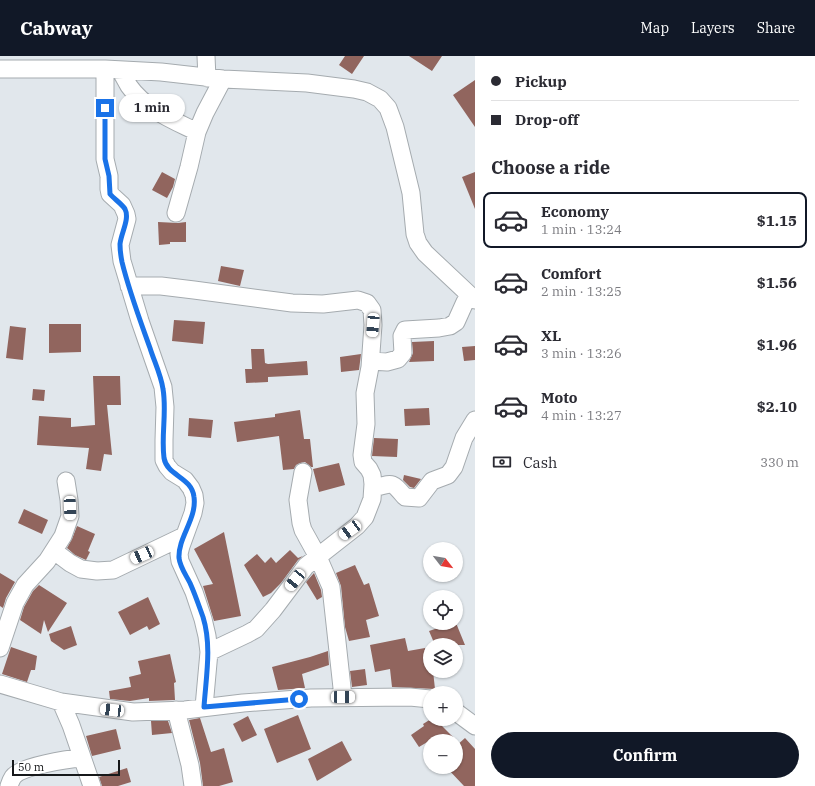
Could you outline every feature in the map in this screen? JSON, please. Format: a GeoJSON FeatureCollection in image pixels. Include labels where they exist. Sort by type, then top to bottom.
{"type":"FeatureCollection","features":[{"type":"Feature","properties":{"kind":"street"},"geometry":{"type":"LineString","coordinates":[[176,213],[197,132],[205,113],[215,79],[206,56]]}},
{"type":"Feature","properties":{"kind":"street"},"geometry":{"type":"LineString","coordinates":[[107,66],[150,107],[163,116],[197,132]]}},
{"type":"Feature","properties":{"kind":"street"},"geometry":{"type":"LineString","coordinates":[[107,66],[105,159],[109,176],[110,194],[122,205],[127,219],[120,245],[122,261],[163,387],[165,407],[164,460],[172,472],[185,480],[194,495],[195,503],[193,513],[179,554],[180,561],[194,592],[207,636],[209,652],[204,707]]}},
{"type":"Feature","properties":{"kind":"street"},"geometry":{"type":"LineString","coordinates":[[0,69],[107,66],[215,79],[306,83],[354,89],[367,92],[380,99],[388,108],[402,151],[411,193],[415,234],[418,244],[425,253],[473,298],[465,302],[456,322],[450,326],[406,330],[402,336],[402,353],[398,359],[387,362],[371,361]]}},
{"type":"Feature","properties":{"kind":"street"},"geometry":{"type":"LineString","coordinates":[[129,286],[161,286],[292,303],[323,304],[358,300],[367,303],[372,310],[371,361],[365,393],[366,424],[362,455],[363,462],[372,475],[372,499],[365,517],[357,526],[302,571],[273,610],[256,629],[209,652]]}},
{"type":"Feature","properties":{"kind":"street"},"geometry":{"type":"LineString","coordinates":[[372,488],[391,484],[396,486],[405,497],[419,498],[432,481],[448,475],[454,467],[464,438],[475,420]]}},
{"type":"Feature","properties":{"kind":"street"},"geometry":{"type":"LineString","coordinates":[[303,472],[300,487],[299,512],[303,530],[318,557],[331,587],[343,697]]}},
{"type":"Feature","properties":{"kind":"street"},"geometry":{"type":"LineString","coordinates":[[0,648],[17,598],[25,585],[54,551],[63,536],[70,516],[70,500],[66,481]]}},
{"type":"Feature","properties":{"kind":"street"},"geometry":{"type":"LineString","coordinates":[[54,551],[81,569],[97,571],[113,570],[184,536]]}},
{"type":"Feature","properties":{"kind":"street"},"geometry":{"type":"LineString","coordinates":[[0,684],[60,702],[133,712],[185,710],[311,698],[343,697],[423,699]]}},
{"type":"Feature","properties":{"kind":"street"},"geometry":{"type":"LineString","coordinates":[[60,702],[92,786]]}},
{"type":"Feature","properties":{"kind":"street"},"geometry":{"type":"LineString","coordinates":[[176,710],[190,765],[193,786]]}},
{"type":"Feature","properties":{"kind":"street"},"geometry":{"type":"LineString","coordinates":[[463,717],[475,726]]}},
{"type":"Feature","properties":{"kind":"street"},"geometry":{"type":"LineString","coordinates":[[9,786],[13,776],[20,772],[47,763],[82,758]]}},
{"type":"Feature","properties":{"kind":"building"},"geometry":{"type":"Polygon","coordinates":[[[345,56],[364,56],[352,74],[339,65],[345,56]]]}},
{"type":"Feature","properties":{"kind":"building"},"geometry":{"type":"Polygon","coordinates":[[[409,56],[442,56],[432,71],[409,56]]]}},
{"type":"Feature","properties":{"kind":"building"},"geometry":{"type":"Polygon","coordinates":[[[475,80],[475,127],[453,95],[475,80]]]}},
{"type":"Feature","properties":{"kind":"building"},"geometry":{"type":"Polygon","coordinates":[[[162,172],[175,179],[173,187],[167,198],[152,190],[162,172]]]}},
{"type":"Feature","properties":{"kind":"building"},"geometry":{"type":"Polygon","coordinates":[[[475,172],[475,209],[462,177],[475,172]]]}},
{"type":"Feature","properties":{"kind":"building"},"geometry":{"type":"Polygon","coordinates":[[[158,222],[186,222],[186,242],[170,242],[170,244],[159,245],[158,222]]]}},
{"type":"Feature","properties":{"kind":"building"},"geometry":{"type":"Polygon","coordinates":[[[221,266],[244,270],[240,286],[218,281],[221,266]]]}},
{"type":"Feature","properties":{"kind":"building"},"geometry":{"type":"Polygon","coordinates":[[[174,320],[205,322],[203,344],[172,341],[174,320]]]}},
{"type":"Feature","properties":{"kind":"building"},"geometry":{"type":"Polygon","coordinates":[[[49,324],[81,324],[81,352],[49,353],[49,324]]]}},
{"type":"Feature","properties":{"kind":"building"},"geometry":{"type":"Polygon","coordinates":[[[10,326],[26,328],[23,360],[6,358],[10,326]]]}},
{"type":"Feature","properties":{"kind":"building"},"geometry":{"type":"Polygon","coordinates":[[[434,341],[434,361],[409,362],[413,353],[412,342],[434,341]]]}},
{"type":"Feature","properties":{"kind":"building"},"geometry":{"type":"Polygon","coordinates":[[[475,346],[475,360],[464,361],[462,347],[475,346]]]}},
{"type":"Feature","properties":{"kind":"building"},"geometry":{"type":"Polygon","coordinates":[[[251,349],[264,349],[265,363],[268,364],[307,361],[308,375],[268,377],[268,382],[246,383],[245,369],[252,369],[251,349]]]}},
{"type":"Feature","properties":{"kind":"building"},"geometry":{"type":"Polygon","coordinates":[[[361,354],[359,370],[341,372],[340,357],[361,354]]]}},
{"type":"Feature","properties":{"kind":"building"},"geometry":{"type":"Polygon","coordinates":[[[93,376],[120,376],[121,405],[107,405],[112,455],[104,454],[101,471],[86,469],[89,448],[37,445],[39,416],[71,418],[71,427],[95,425],[93,376]]]}},
{"type":"Feature","properties":{"kind":"building"},"geometry":{"type":"Polygon","coordinates":[[[33,389],[45,390],[44,401],[32,400],[33,389]]]}},
{"type":"Feature","properties":{"kind":"building"},"geometry":{"type":"Polygon","coordinates":[[[429,408],[430,425],[405,426],[404,409],[429,408]]]}},
{"type":"Feature","properties":{"kind":"building"},"geometry":{"type":"Polygon","coordinates":[[[300,410],[304,439],[310,439],[313,467],[305,462],[296,465],[294,469],[283,470],[279,436],[237,442],[234,422],[275,417],[275,414],[300,410]]]}},
{"type":"Feature","properties":{"kind":"building"},"geometry":{"type":"Polygon","coordinates":[[[189,418],[213,420],[211,438],[188,436],[189,418]]]}},
{"type":"Feature","properties":{"kind":"building"},"geometry":{"type":"Polygon","coordinates":[[[374,438],[398,439],[397,457],[372,456],[374,438]]]}},
{"type":"Feature","properties":{"kind":"building"},"geometry":{"type":"Polygon","coordinates":[[[339,463],[345,485],[319,492],[313,469],[339,463]]]}},
{"type":"Feature","properties":{"kind":"building"},"geometry":{"type":"Polygon","coordinates":[[[404,475],[421,479],[414,488],[410,487],[403,480],[404,475]]]}},
{"type":"Feature","properties":{"kind":"building"},"geometry":{"type":"Polygon","coordinates":[[[24,509],[48,520],[42,534],[18,523],[24,509]]]}},
{"type":"Feature","properties":{"kind":"building"},"geometry":{"type":"Polygon","coordinates":[[[77,526],[95,534],[86,560],[75,555],[67,548],[77,526]]]}},
{"type":"Feature","properties":{"kind":"building"},"geometry":{"type":"Polygon","coordinates":[[[224,532],[241,616],[214,621],[203,586],[213,584],[194,549],[224,532]]]}},
{"type":"Feature","properties":{"kind":"building"},"geometry":{"type":"Polygon","coordinates":[[[290,550],[298,558],[303,556],[298,560],[281,583],[271,593],[263,597],[244,565],[257,554],[265,563],[271,557],[276,563],[290,550]]]}},
{"type":"Feature","properties":{"kind":"building"},"geometry":{"type":"Polygon","coordinates":[[[355,565],[364,585],[369,583],[379,616],[366,620],[370,637],[349,641],[345,627],[341,586],[336,573],[355,565]]]}},
{"type":"Feature","properties":{"kind":"building"},"geometry":{"type":"Polygon","coordinates":[[[0,573],[15,582],[6,598],[3,608],[0,606],[0,573]]]}},
{"type":"Feature","properties":{"kind":"building"},"geometry":{"type":"Polygon","coordinates":[[[314,573],[321,590],[322,597],[317,600],[306,582],[314,573]]]}},
{"type":"Feature","properties":{"kind":"building"},"geometry":{"type":"Polygon","coordinates":[[[39,585],[67,603],[48,632],[44,620],[41,634],[20,620],[24,607],[33,591],[39,585]]]}},
{"type":"Feature","properties":{"kind":"building"},"geometry":{"type":"Polygon","coordinates":[[[148,597],[160,624],[149,630],[147,626],[130,635],[118,612],[148,597]]]}},
{"type":"Feature","properties":{"kind":"building"},"geometry":{"type":"Polygon","coordinates":[[[71,626],[77,645],[64,650],[51,641],[49,634],[71,626]]]}},
{"type":"Feature","properties":{"kind":"building"},"geometry":{"type":"Polygon","coordinates":[[[459,630],[462,638],[432,638],[429,631],[459,630]]]}},
{"type":"Feature","properties":{"kind":"building"},"geometry":{"type":"Polygon","coordinates":[[[405,638],[408,651],[423,648],[423,678],[434,678],[435,686],[423,686],[423,688],[392,687],[390,669],[375,672],[370,645],[405,638]]]}},
{"type":"Feature","properties":{"kind":"building"},"geometry":{"type":"Polygon","coordinates":[[[11,647],[37,656],[35,670],[31,670],[27,682],[2,674],[11,647]]]}},
{"type":"Feature","properties":{"kind":"building"},"geometry":{"type":"Polygon","coordinates":[[[328,651],[329,665],[302,674],[305,688],[278,690],[272,667],[328,651]]]}},
{"type":"Feature","properties":{"kind":"building"},"geometry":{"type":"Polygon","coordinates":[[[170,654],[176,682],[174,683],[175,700],[149,701],[149,698],[130,701],[110,699],[109,691],[131,687],[129,677],[141,674],[138,661],[170,654]]]}},
{"type":"Feature","properties":{"kind":"building"},"geometry":{"type":"Polygon","coordinates":[[[365,669],[367,685],[352,687],[350,671],[365,669]]]}},
{"type":"Feature","properties":{"kind":"building"},"geometry":{"type":"Polygon","coordinates":[[[298,715],[311,749],[277,763],[264,729],[298,715]]]}},
{"type":"Feature","properties":{"kind":"building"},"geometry":{"type":"Polygon","coordinates":[[[248,716],[257,735],[242,742],[233,724],[248,716]]]}},
{"type":"Feature","properties":{"kind":"building"},"geometry":{"type":"Polygon","coordinates":[[[200,718],[211,752],[224,748],[233,782],[219,786],[203,786],[200,763],[189,720],[200,718]]]}},
{"type":"Feature","properties":{"kind":"building"},"geometry":{"type":"Polygon","coordinates":[[[151,721],[168,721],[172,733],[152,735],[151,721]]]}},
{"type":"Feature","properties":{"kind":"building"},"geometry":{"type":"Polygon","coordinates":[[[424,726],[442,726],[450,734],[423,734],[423,745],[419,747],[411,735],[424,726]]]}},
{"type":"Feature","properties":{"kind":"building"},"geometry":{"type":"Polygon","coordinates":[[[116,729],[121,749],[92,756],[86,736],[116,729]]]}},
{"type":"Feature","properties":{"kind":"building"},"geometry":{"type":"Polygon","coordinates":[[[465,738],[475,749],[475,786],[464,786],[453,774],[463,774],[463,740],[465,738]]]}},
{"type":"Feature","properties":{"kind":"building"},"geometry":{"type":"Polygon","coordinates":[[[342,741],[352,760],[317,781],[308,759],[342,741]]]}},
{"type":"Feature","properties":{"kind":"building"},"geometry":{"type":"Polygon","coordinates":[[[127,768],[131,782],[118,786],[102,786],[99,777],[127,768]]]}},
{"type":"Feature","properties":{"kind":"route"},"geometry":{"type":"LineString","coordinates":[[105,108],[105,159],[109,176],[109,189],[112,197],[122,205],[125,210],[127,219],[120,245],[122,261],[140,321],[163,387],[165,407],[164,460],[172,472],[185,480],[194,495],[195,503],[193,513],[179,554],[182,567],[194,592],[207,636],[209,652],[204,707],[299,699]]}}]}
